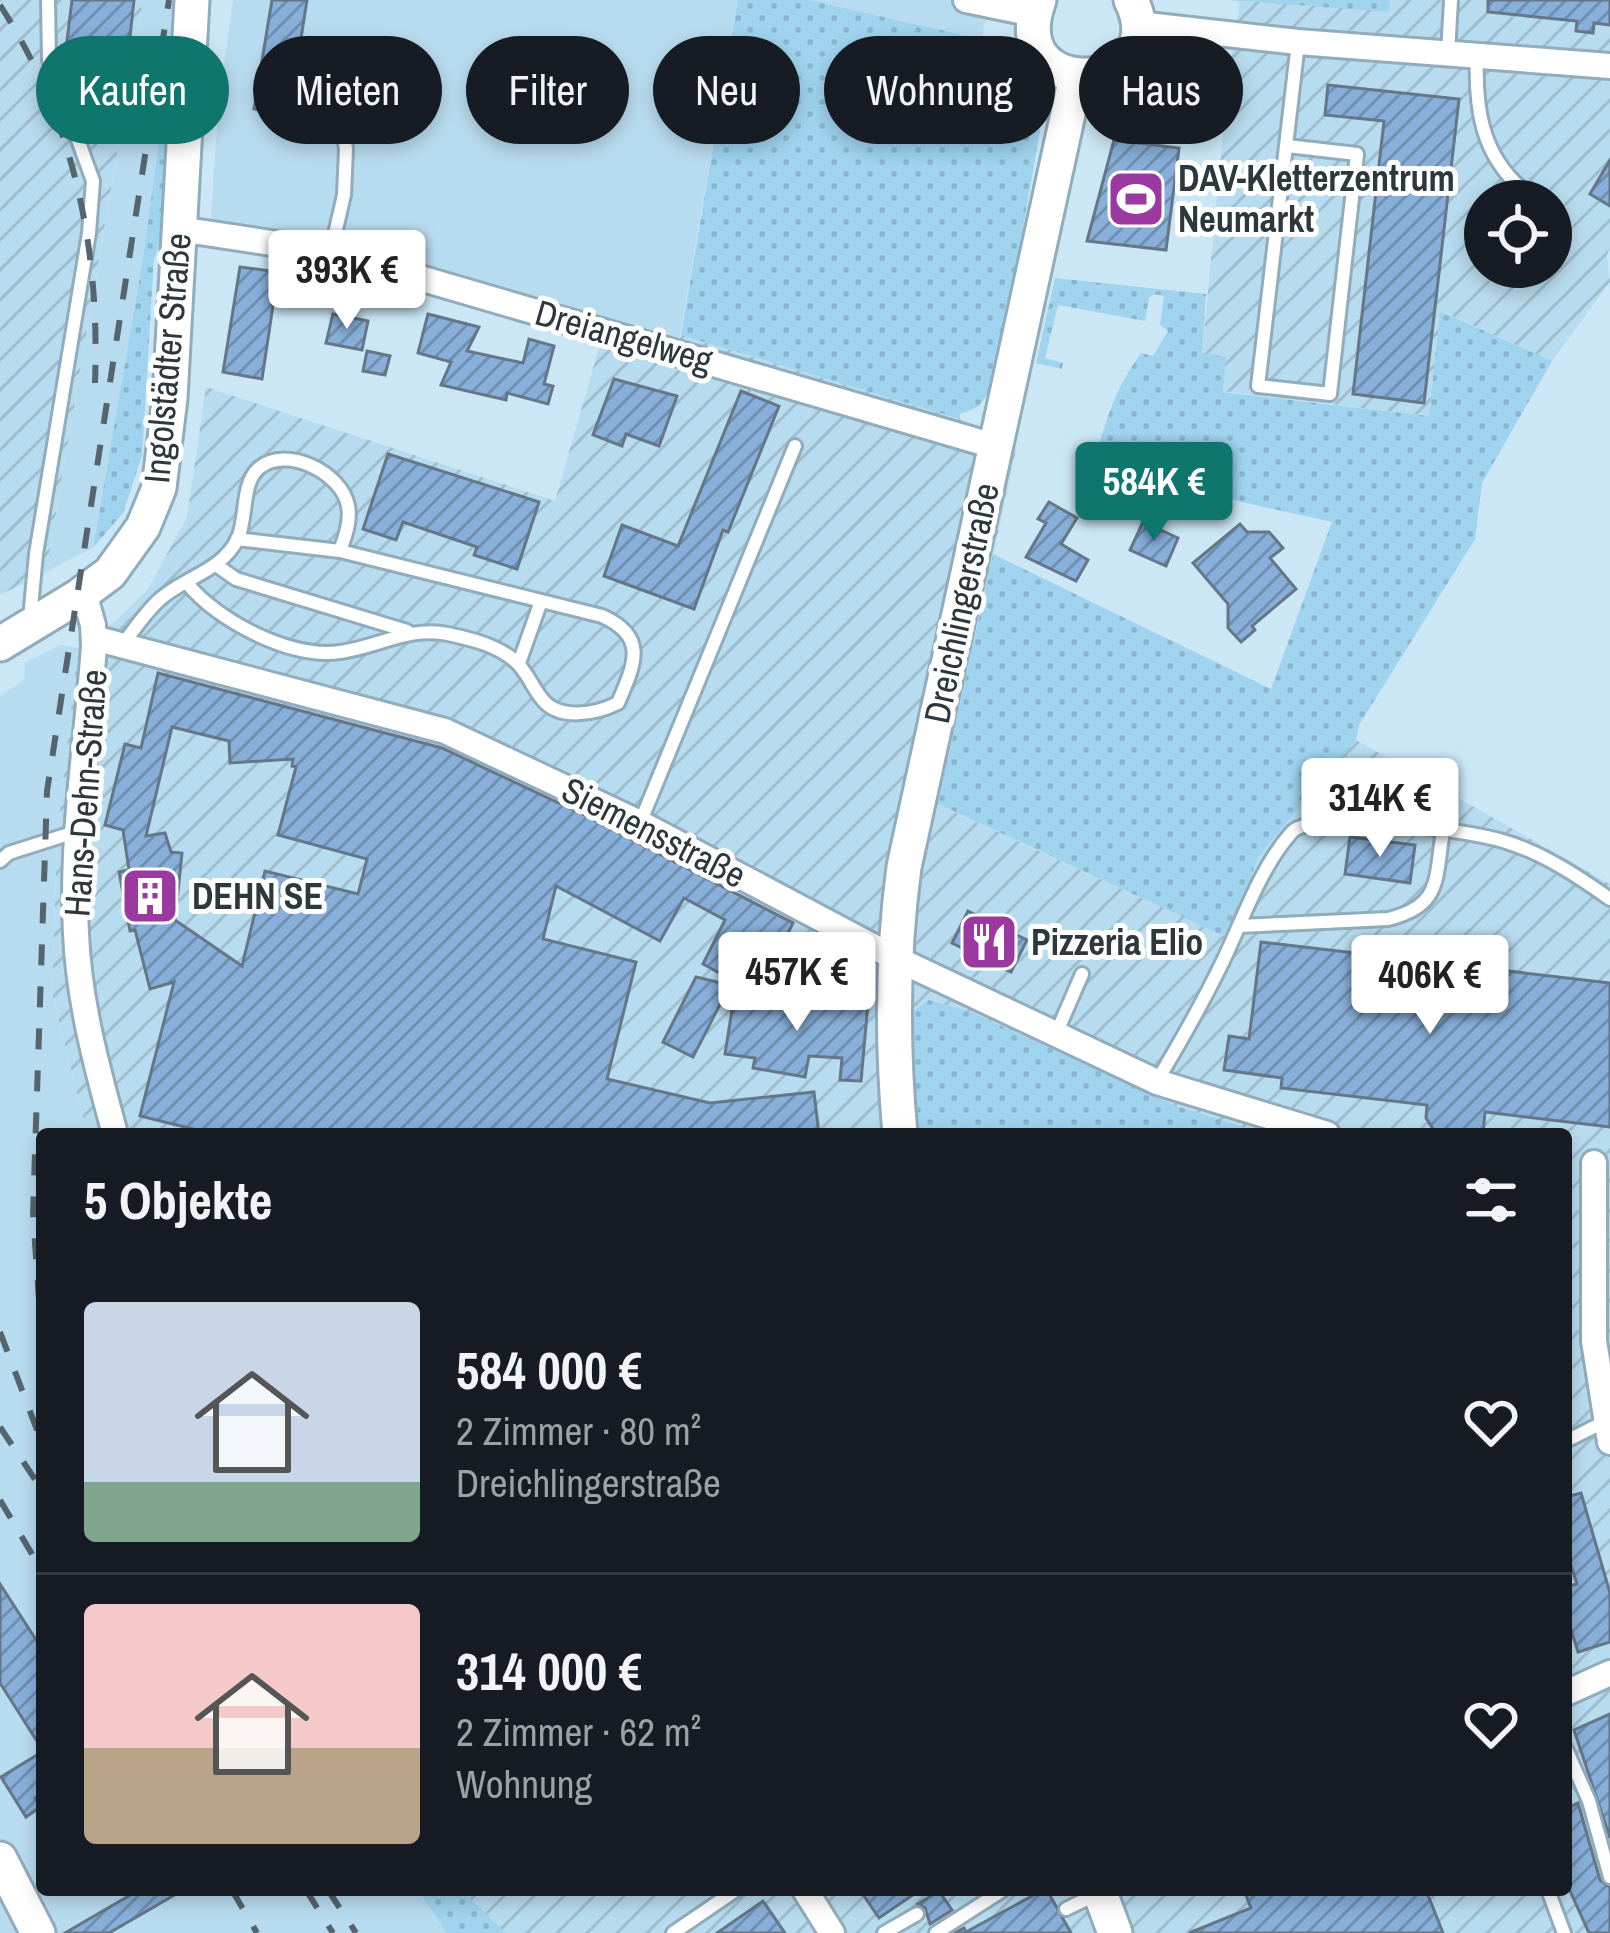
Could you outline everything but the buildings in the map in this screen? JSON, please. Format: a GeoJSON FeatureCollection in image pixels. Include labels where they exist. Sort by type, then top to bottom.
{"type":"FeatureCollection","features":[{"type":"Feature","properties":{"kind":"street","name":"Ingolstädter Straße"},"geometry":{"type":"LineString","coordinates":[[0,644],[84,593],[123,558],[143,527],[158,488],[168,424],[192,0]]}},
{"type":"Feature","properties":{"kind":"street"},"geometry":{"type":"LineString","coordinates":[[966,0],[1036,7],[1033,31],[1047,61],[1076,77],[1091,77],[1120,65],[1136,39],[1135,12],[1298,41],[1610,66]]}},
{"type":"Feature","properties":{"kind":"street","name":"Dreichlingerstraße"},"geometry":{"type":"LineString","coordinates":[[900,1128],[895,958],[904,867],[1076,77]]}},
{"type":"Feature","properties":{"kind":"street","name":"Dreiangelweg"},"geometry":{"type":"LineString","coordinates":[[179,230],[331,252],[994,446]]}},
{"type":"Feature","properties":{"kind":"street","name":"Hans-Dehn-Straße"},"geometry":{"type":"LineString","coordinates":[[84,593],[94,638],[76,832],[80,976],[114,1128]]}},
{"type":"Feature","properties":{"kind":"street","name":"Siemensstraße"},"geometry":{"type":"LineString","coordinates":[[94,638],[445,730],[640,823],[895,958],[1157,1082],[1305,1128]]}},
{"type":"Feature","properties":{"kind":"street"},"geometry":{"type":"LineString","coordinates":[[1572,1164],[1602,1163],[1594,1342],[1608,1431]]}},
{"type":"Feature","properties":{"kind":"street"},"geometry":{"type":"LineString","coordinates":[[1572,1690],[1610,1673]]}},
{"type":"Feature","properties":{"kind":"street"},"geometry":{"type":"LineString","coordinates":[[1,1863],[38,1933]]}},
{"type":"Feature","properties":{"kind":"street"},"geometry":{"type":"LineString","coordinates":[[809,1896],[832,1933]]}},
{"type":"Feature","properties":{"kind":"lane"},"geometry":{"type":"LineString","coordinates":[[30,626],[36,554],[93,181],[49,60],[48,0]]}},
{"type":"Feature","properties":{"kind":"lane"},"geometry":{"type":"LineString","coordinates":[[1448,54],[1451,0]]}},
{"type":"Feature","properties":{"kind":"lane"},"geometry":{"type":"LineString","coordinates":[[1287,146],[1358,154],[1330,394],[1258,386],[1298,41]]}},
{"type":"Feature","properties":{"kind":"lane"},"geometry":{"type":"LineString","coordinates":[[1477,56],[1478,117],[1511,180]]}},
{"type":"Feature","properties":{"kind":"lane"},"geometry":{"type":"LineString","coordinates":[[331,252],[344,195],[345,144]]}},
{"type":"Feature","properties":{"kind":"lane"},"geometry":{"type":"LineString","coordinates":[[640,823],[795,446]]}},
{"type":"Feature","properties":{"kind":"lane"},"geometry":{"type":"LineString","coordinates":[[122,645],[160,598],[216,566],[237,539],[251,478],[260,467],[280,460],[312,466],[334,479],[348,503],[340,551]]}},
{"type":"Feature","properties":{"kind":"lane"},"geometry":{"type":"LineString","coordinates":[[216,566],[236,580],[410,632],[443,633],[494,647],[518,664],[545,705],[575,714],[599,712],[618,703],[634,665],[632,641],[622,626],[602,616],[340,551],[237,539]]}},
{"type":"Feature","properties":{"kind":"lane"},"geometry":{"type":"LineString","coordinates":[[187,583],[201,601],[245,631],[289,645],[337,653],[410,632]]}},
{"type":"Feature","properties":{"kind":"lane"},"geometry":{"type":"LineString","coordinates":[[518,664],[540,604]]}},
{"type":"Feature","properties":{"kind":"lane"},"geometry":{"type":"LineString","coordinates":[[1157,1082],[1290,833],[1303,823],[1328,820],[1509,842],[1610,899]]}},
{"type":"Feature","properties":{"kind":"lane"},"geometry":{"type":"LineString","coordinates":[[1239,926],[1388,919],[1423,907],[1436,875],[1443,831]]}},
{"type":"Feature","properties":{"kind":"lane"},"geometry":{"type":"LineString","coordinates":[[0,861],[9,853],[76,832]]}},
{"type":"Feature","properties":{"kind":"lane"},"geometry":{"type":"LineString","coordinates":[[1056,1034],[1082,974]]}},
{"type":"Feature","properties":{"kind":"lane"},"geometry":{"type":"LineString","coordinates":[[1572,1440],[1608,1431]]}},
{"type":"Feature","properties":{"kind":"lane"},"geometry":{"type":"LineString","coordinates":[[1572,1763],[1606,1840],[1610,1876]]}},
{"type":"Feature","properties":{"kind":"lane"},"geometry":{"type":"LineString","coordinates":[[673,1933],[727,1896]]}},
{"type":"Feature","properties":{"kind":"lane"},"geometry":{"type":"LineString","coordinates":[[935,1933],[994,1896]]}},
{"type":"Feature","properties":{"kind":"lane"},"geometry":{"type":"LineString","coordinates":[[1550,1896],[1564,1933]]}},
{"type":"Feature","properties":{"kind":"lane"},"geometry":{"type":"LineString","coordinates":[[1066,1909],[1109,1901]]}},
{"type":"Feature","properties":{"kind":"lane"},"geometry":{"type":"LineString","coordinates":[[884,1933],[917,1914]]}},
{"type":"Feature","properties":{"kind":"shaded area"},"geometry":{"type":"Polygon","coordinates":[[[0,0],[143,0],[137,36],[36,36],[36,144],[119,144],[46,572],[0,595],[0,0]]]}},
{"type":"Feature","properties":{"kind":"shaded area"},"geometry":{"type":"Polygon","coordinates":[[[143,0],[179,0],[174,36],[137,36],[143,0]]]}},
{"type":"Feature","properties":{"kind":"shaded area"},"geometry":{"type":"Polygon","coordinates":[[[233,0],[738,0],[732,36],[653,36],[653,144],[713,144],[677,352],[210,233],[216,144],[229,144],[228,36],[233,0]]]}},
{"type":"Feature","properties":{"kind":"shaded area"},"geometry":{"type":"Polygon","coordinates":[[[738,0],[809,0],[968,36],[824,36],[824,144],[1038,144],[990,391],[978,407],[960,414],[960,419],[681,335],[713,144],[800,144],[800,36],[732,36],[738,0]]]}},
{"type":"Feature","properties":{"kind":"shaded area"},"geometry":{"type":"Polygon","coordinates":[[[809,0],[991,0],[982,36],[809,0]]]}},
{"type":"Feature","properties":{"kind":"shaded area"},"geometry":{"type":"Polygon","coordinates":[[[1231,0],[1610,0],[1610,282],[1552,361],[1441,311],[1429,416],[1222,391],[1202,354],[1222,144],[1243,144],[1243,36],[1235,36],[1240,2],[1231,0]]]}},
{"type":"Feature","properties":{"kind":"shaded area"},"geometry":{"type":"Polygon","coordinates":[[[1231,0],[1390,0],[1389,12],[1231,0]]]}},
{"type":"Feature","properties":{"kind":"shaded area"},"geometry":{"type":"Polygon","coordinates":[[[119,144],[159,144],[93,548],[46,572],[119,144]]]}},
{"type":"Feature","properties":{"kind":"shaded area"},"geometry":{"type":"Polygon","coordinates":[[[159,144],[170,144],[165,232],[154,259],[142,456],[123,513],[93,548],[159,144]]]}},
{"type":"Feature","properties":{"kind":"shaded area"},"geometry":{"type":"Polygon","coordinates":[[[1055,278],[1206,294],[1202,353],[1226,357],[1223,392],[1429,416],[1440,311],[1552,361],[1482,483],[1475,539],[1359,725],[1356,740],[1259,856],[1226,937],[938,804],[993,554],[1271,689],[1332,522],[1093,469],[1124,381],[1141,353],[1153,356],[1168,331],[1160,325],[1164,296],[1149,298],[1145,321],[1058,305],[1045,358],[1063,363],[1062,369],[1036,363],[1055,278]]]}},
{"type":"Feature","properties":{"kind":"shaded area"},"geometry":{"type":"Polygon","coordinates":[[[604,330],[677,351],[681,335],[960,419],[1016,450],[939,805],[1226,937],[1259,856],[1356,740],[1610,884],[1610,1933],[447,1933],[422,1896],[1572,1896],[1572,1128],[86,1128],[52,993],[57,837],[78,648],[117,620],[148,589],[187,517],[206,387],[555,501],[604,330]]]}},
{"type":"Feature","properties":{"kind":"shaded area"},"geometry":{"type":"Polygon","coordinates":[[[60,645],[78,648],[57,837],[52,993],[86,1128],[36,1128],[36,1896],[422,1896],[447,1933],[0,1933],[0,696],[24,680],[25,663],[60,645]]]}},
{"type":"Feature","properties":{"kind":"shaded area"},"geometry":{"type":"Polygon","coordinates":[[[929,1000],[971,1012],[1176,1106],[1246,1128],[917,1128],[914,1011],[929,1000]]]}},
{"type":"Feature","properties":{"kind":"shaded area"},"geometry":{"type":"Polygon","coordinates":[[[422,1896],[467,1896],[506,1933],[447,1933],[422,1896]]]}},
{"type":"Feature","properties":{"kind":"railway"},"geometry":{"type":"LineString","coordinates":[[36,1257],[33,1214],[47,791],[169,0]]}},
{"type":"Feature","properties":{"kind":"railway"},"geometry":{"type":"LineString","coordinates":[[0,5],[47,93],[77,186],[93,283],[95,383]]}},
{"type":"Feature","properties":{"kind":"railway"},"geometry":{"type":"LineString","coordinates":[[0,1332],[36,1427]]}},
{"type":"Feature","properties":{"kind":"railway"},"geometry":{"type":"LineString","coordinates":[[0,1427],[36,1481]]}},
{"type":"Feature","properties":{"kind":"railway"},"geometry":{"type":"LineString","coordinates":[[0,1500],[36,1561]]}},
{"type":"Feature","properties":{"kind":"railway"},"geometry":{"type":"LineString","coordinates":[[235,1896],[257,1933]]}},
{"type":"Feature","properties":{"kind":"railway"},"geometry":{"type":"LineString","coordinates":[[310,1896],[333,1933]]}},
{"type":"Feature","properties":{"kind":"railway"},"geometry":{"type":"LineString","coordinates":[[332,1896],[356,1933]]}},
{"type":"Feature","properties":{"kind":"place","name":"DAV-Kletterzentrum Neumarkt"},"geometry":{"type":"Point","coordinates":[1136,199]}},
{"type":"Feature","properties":{"kind":"place","name":"DEHN SE"},"geometry":{"type":"Point","coordinates":[150,896]}},
{"type":"Feature","properties":{"kind":"place","name":"Pizzeria Elio"},"geometry":{"type":"Point","coordinates":[989,942]}}]}
